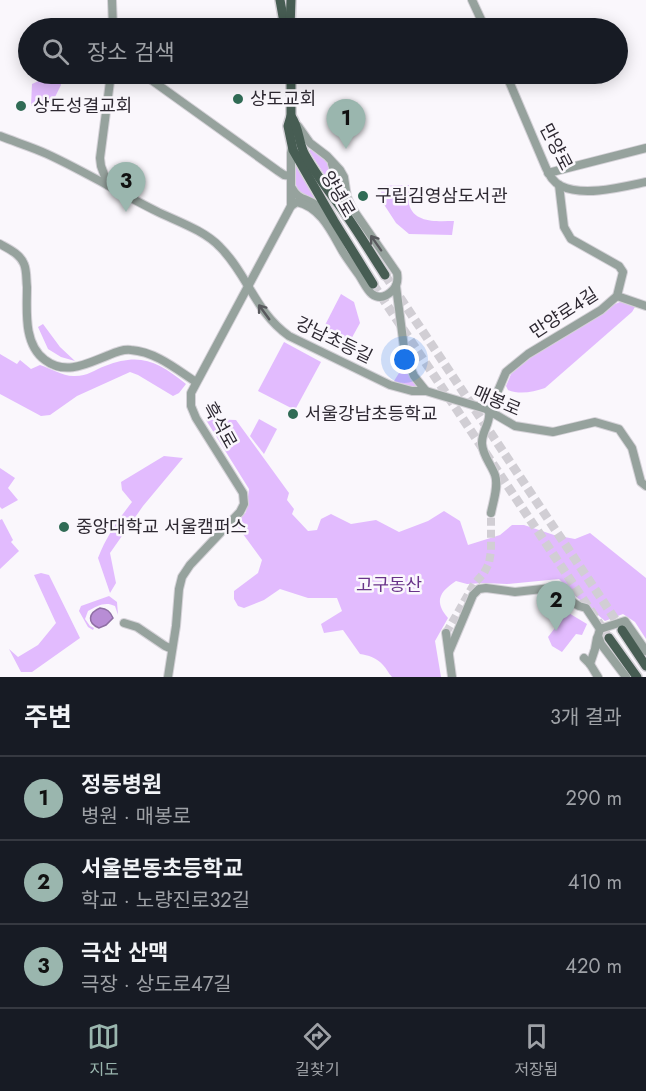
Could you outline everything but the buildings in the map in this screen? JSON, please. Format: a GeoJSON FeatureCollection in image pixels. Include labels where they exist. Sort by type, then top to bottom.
{"type":"FeatureCollection","features":[{"type":"Feature","properties":{"kind":"main road"},"geometry":{"type":"LineString","coordinates":[[280,0],[283,18]]}},
{"type":"Feature","properties":{"kind":"main road"},"geometry":{"type":"LineString","coordinates":[[290,18],[291,0]]}},
{"type":"Feature","properties":{"kind":"main road","name":"양녕로"},"geometry":{"type":"LineString","coordinates":[[291,84],[291,116],[288,126],[292,146],[373,284]]}},
{"type":"Feature","properties":{"kind":"main road","name":"양녕로"},"geometry":{"type":"LineString","coordinates":[[291,116],[297,125],[304,153],[385,275]]}},
{"type":"Feature","properties":{"kind":"main road"},"geometry":{"type":"LineString","coordinates":[[622,630],[646,666]]}},
{"type":"Feature","properties":{"kind":"main road"},"geometry":{"type":"LineString","coordinates":[[609,638],[637,677]]}},
{"type":"Feature","properties":{"kind":"street"},"geometry":{"type":"LineString","coordinates":[[112,0],[113,18]]}},
{"type":"Feature","properties":{"kind":"street"},"geometry":{"type":"LineString","coordinates":[[472,0],[480,18]]}},
{"type":"Feature","properties":{"kind":"street"},"geometry":{"type":"LineString","coordinates":[[108,185],[100,166],[100,158],[110,84]]}},
{"type":"Feature","properties":{"kind":"street"},"geometry":{"type":"LineString","coordinates":[[157,84],[278,171],[291,176]]}},
{"type":"Feature","properties":{"kind":"street","name":"만양로"},"geometry":{"type":"LineString","coordinates":[[511,84],[548,173],[559,185],[584,190],[608,189],[646,182]]}},
{"type":"Feature","properties":{"kind":"street"},"geometry":{"type":"LineString","coordinates":[[297,125],[310,143],[329,157],[344,177],[347,197],[352,208],[397,273],[398,278],[390,292],[377,297],[372,294],[343,252],[326,222],[312,209],[298,201]]}},
{"type":"Feature","properties":{"kind":"street","name":"강남초등길"},"geometry":{"type":"LineString","coordinates":[[0,136],[36,149],[141,204],[183,223],[219,245],[237,268],[266,316],[288,336],[390,385],[412,391],[426,391]]}},
{"type":"Feature","properties":{"kind":"street","name":"흑석로"},"geometry":{"type":"LineString","coordinates":[[168,677],[182,577],[240,512],[244,501],[243,493],[196,418],[190,399],[196,382],[298,201],[292,186],[292,146]]}},
{"type":"Feature","properties":{"kind":"street"},"geometry":{"type":"LineString","coordinates":[[548,173],[646,148]]}},
{"type":"Feature","properties":{"kind":"street"},"geometry":{"type":"LineString","coordinates":[[329,157],[337,175],[343,204],[358,232]]}},
{"type":"Feature","properties":{"kind":"street"},"geometry":{"type":"LineString","coordinates":[[90,176],[100,158]]}},
{"type":"Feature","properties":{"kind":"street","name":"만양로4길"},"geometry":{"type":"LineString","coordinates":[[491,513],[496,477],[484,453],[483,433],[490,418],[489,412],[507,372],[528,354],[601,310],[617,296],[622,279],[620,266],[571,239],[564,227],[559,185]]}},
{"type":"Feature","properties":{"kind":"street"},"geometry":{"type":"LineString","coordinates":[[298,201],[310,201],[334,221]]}},
{"type":"Feature","properties":{"kind":"street"},"geometry":{"type":"LineString","coordinates":[[0,244],[15,253],[24,263],[27,323],[36,350],[42,358],[62,367],[76,368],[121,350],[130,349],[162,359],[196,382]]}},
{"type":"Feature","properties":{"kind":"street"},"geometry":{"type":"LineString","coordinates":[[390,292],[392,300],[399,307]]}},
{"type":"Feature","properties":{"kind":"street"},"geometry":{"type":"LineString","coordinates":[[390,292],[399,307],[405,355],[414,376],[426,391]]}},
{"type":"Feature","properties":{"kind":"street"},"geometry":{"type":"LineString","coordinates":[[617,296],[646,306]]}},
{"type":"Feature","properties":{"kind":"street","name":"매봉로"},"geometry":{"type":"LineString","coordinates":[[426,391],[486,409],[514,426],[553,432],[595,422],[620,429],[632,448],[641,482],[646,486]]}},
{"type":"Feature","properties":{"kind":"street"},"geometry":{"type":"LineString","coordinates":[[448,652],[473,595],[478,589],[515,592],[560,587],[569,600],[586,608],[599,632],[601,644],[626,677]]}},
{"type":"Feature","properties":{"kind":"street"},"geometry":{"type":"LineString","coordinates":[[599,632],[625,621],[646,651]]}},
{"type":"Feature","properties":{"kind":"street"},"geometry":{"type":"LineString","coordinates":[[124,623],[137,627],[172,649]]}},
{"type":"Feature","properties":{"kind":"street"},"geometry":{"type":"LineString","coordinates":[[598,677],[587,661],[595,649],[599,632]]}},
{"type":"Feature","properties":{"kind":"street"},"geometry":{"type":"LineString","coordinates":[[446,633],[452,677]]}},
{"type":"Feature","properties":{"kind":"green space"},"geometry":{"type":"Polygon","coordinates":[[[32,84],[61,84],[51,105],[31,106],[32,84]]]}},
{"type":"Feature","properties":{"kind":"green space"},"geometry":{"type":"Polygon","coordinates":[[[312,148],[329,163],[337,194],[309,151],[312,148]]]}},
{"type":"Feature","properties":{"kind":"green space"},"geometry":{"type":"Polygon","coordinates":[[[296,167],[317,199],[315,201],[298,192],[295,181],[296,167]]]}},
{"type":"Feature","properties":{"kind":"green space"},"geometry":{"type":"Polygon","coordinates":[[[409,185],[409,204],[416,215],[427,220],[454,221],[452,235],[409,234],[396,223],[383,203],[380,186],[409,185]]]}},
{"type":"Feature","properties":{"kind":"green space"},"geometry":{"type":"Polygon","coordinates":[[[341,294],[354,302],[360,323],[349,343],[323,329],[341,294]]]}},
{"type":"Feature","properties":{"kind":"green space"},"geometry":{"type":"Polygon","coordinates":[[[622,301],[635,307],[632,312],[545,388],[526,392],[508,390],[506,386],[511,374],[531,357],[622,301]]]}},
{"type":"Feature","properties":{"kind":"green space"},"geometry":{"type":"Polygon","coordinates":[[[43,324],[60,347],[75,361],[61,357],[48,349],[38,327],[43,324]]]}},
{"type":"Feature","properties":{"kind":"green space"},"geometry":{"type":"Polygon","coordinates":[[[284,342],[321,362],[295,410],[258,391],[284,342]]]}},
{"type":"Feature","properties":{"kind":"green space"},"geometry":{"type":"Polygon","coordinates":[[[0,354],[17,364],[20,360],[31,369],[40,365],[71,376],[84,375],[118,362],[139,360],[158,365],[186,384],[179,393],[173,396],[130,372],[77,396],[50,415],[41,416],[0,394],[0,354]]]}},
{"type":"Feature","properties":{"kind":"green space"},"geometry":{"type":"Polygon","coordinates":[[[404,365],[417,384],[416,388],[395,384],[394,381],[404,365]]]}},
{"type":"Feature","properties":{"kind":"green space"},"geometry":{"type":"Polygon","coordinates":[[[259,419],[277,429],[264,454],[250,436],[259,419]]]}},
{"type":"Feature","properties":{"kind":"green space","name":"고구동산"},"geometry":{"type":"Polygon","coordinates":[[[206,420],[236,420],[289,493],[287,500],[294,509],[292,514],[308,531],[317,530],[321,519],[331,514],[351,524],[376,520],[399,532],[428,521],[444,511],[460,521],[468,545],[500,535],[512,525],[524,525],[575,539],[590,533],[646,578],[646,639],[635,622],[623,614],[605,621],[559,579],[507,584],[467,584],[456,581],[442,593],[440,598],[441,607],[448,618],[435,641],[441,677],[392,677],[378,660],[360,654],[343,630],[324,633],[321,624],[342,611],[337,598],[308,598],[280,589],[264,600],[244,608],[238,606],[234,599],[234,591],[258,573],[262,560],[235,523],[246,512],[249,489],[206,420]]]}},
{"type":"Feature","properties":{"kind":"green space"},"geometry":{"type":"Polygon","coordinates":[[[164,456],[183,458],[143,506],[110,553],[116,583],[110,593],[98,558],[113,529],[132,502],[122,490],[121,482],[164,456]]]}},
{"type":"Feature","properties":{"kind":"green space"},"geometry":{"type":"Polygon","coordinates":[[[0,468],[15,478],[8,488],[18,500],[2,509],[0,507],[0,468]]]}},
{"type":"Feature","properties":{"kind":"green space"},"geometry":{"type":"Polygon","coordinates":[[[2,519],[13,540],[11,542],[19,551],[0,569],[0,520],[2,519]]]}},
{"type":"Feature","properties":{"kind":"green space"},"geometry":{"type":"Polygon","coordinates":[[[41,573],[49,575],[80,638],[32,672],[21,672],[9,649],[18,657],[38,645],[56,623],[34,575],[41,573]]]}},
{"type":"Feature","properties":{"kind":"green space"},"geometry":{"type":"Polygon","coordinates":[[[109,596],[117,602],[118,615],[115,606],[108,604],[88,611],[85,619],[94,628],[93,630],[88,627],[79,611],[81,606],[109,596]]]}},
{"type":"Feature","properties":{"kind":"green space"},"geometry":{"type":"Polygon","coordinates":[[[567,612],[587,624],[582,635],[576,634],[562,652],[552,646],[548,637],[567,612]]]}},
{"type":"Feature","properties":{"kind":"shaded area"},"geometry":{"type":"Polygon","coordinates":[[[100,608],[108,611],[113,618],[99,628],[92,623],[90,618],[100,608]]]}},
{"type":"Feature","properties":{"kind":"tunnel"},"geometry":{"type":"LineString","coordinates":[[385,275],[621,628]]}},
{"type":"Feature","properties":{"kind":"tunnel"},"geometry":{"type":"LineString","coordinates":[[373,284],[609,638]]}},
{"type":"Feature","properties":{"kind":"tunnel"},"geometry":{"type":"LineString","coordinates":[[446,633],[489,563],[491,513]]}},
{"type":"Feature","properties":{"kind":"place","name":"상도교회"},"geometry":{"type":"Point","coordinates":[238,99]}},
{"type":"Feature","properties":{"kind":"place","name":"상도성결교회"},"geometry":{"type":"Point","coordinates":[21,106]}},
{"type":"Feature","properties":{"kind":"place","name":"정동병원"},"geometry":{"type":"Point","coordinates":[346,149]}},
{"type":"Feature","properties":{"kind":"place","name":"구립김영삼도서관"},"geometry":{"type":"Point","coordinates":[363,196]}},
{"type":"Feature","properties":{"kind":"place","name":"극산 산맥"},"geometry":{"type":"Point","coordinates":[126,212]}},
{"type":"Feature","properties":{"kind":"place","name":"서울강남초등학교"},"geometry":{"type":"Point","coordinates":[293,414]}},
{"type":"Feature","properties":{"kind":"place","name":"중앙대학교 서울캠퍼스"},"geometry":{"type":"Point","coordinates":[64,527]}},
{"type":"Feature","properties":{"kind":"place","name":"서울본동초등학교"},"geometry":{"type":"Point","coordinates":[556,631]}}]}
